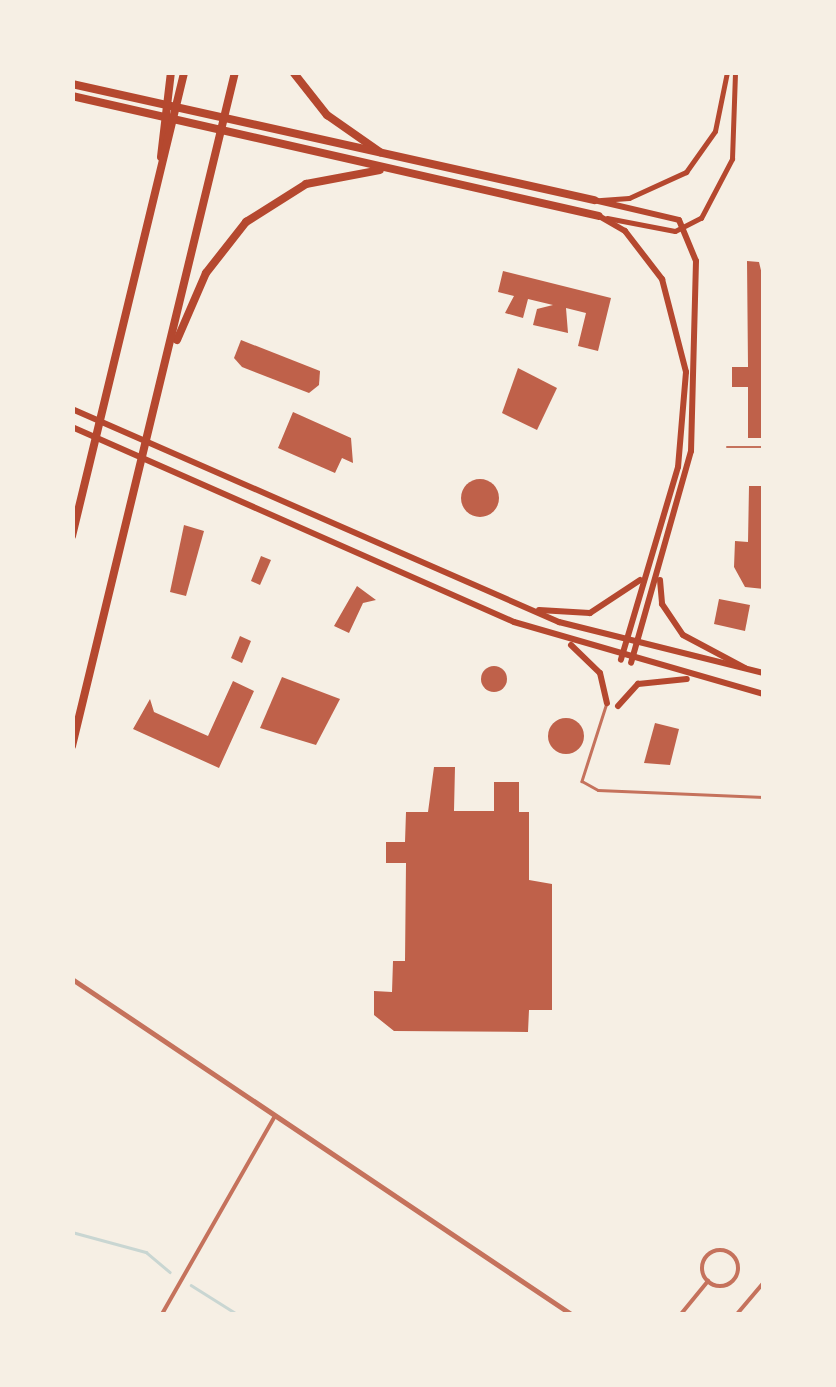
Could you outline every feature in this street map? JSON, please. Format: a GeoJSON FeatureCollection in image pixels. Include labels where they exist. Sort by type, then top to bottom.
{"type":"FeatureCollection","features":[{"type":"Feature","properties":{"kind":"highway"},"geometry":{"type":"LineString","coordinates":[[166,143],[171,72]]}},
{"type":"Feature","properties":{"kind":"highway"},"geometry":{"type":"LineString","coordinates":[[72,536],[184,72]]}},
{"type":"Feature","properties":{"kind":"highway"},"geometry":{"type":"LineString","coordinates":[[72,746],[235,72]]}},
{"type":"Feature","properties":{"kind":"highway"},"geometry":{"type":"LineString","coordinates":[[293,72],[326,116],[388,157]]}},
{"type":"Feature","properties":{"kind":"highway"},"geometry":{"type":"LineString","coordinates":[[72,84],[594,200]]}},
{"type":"Feature","properties":{"kind":"highway"},"geometry":{"type":"LineString","coordinates":[[72,96],[599,216]]}},
{"type":"Feature","properties":{"kind":"highway"},"geometry":{"type":"LineString","coordinates":[[166,368],[206,273],[246,222],[306,184],[390,169]]}},
{"type":"Feature","properties":{"kind":"main road"},"geometry":{"type":"LineString","coordinates":[[594,200],[629,198],[686,172],[715,131],[726,72]]}},
{"type":"Feature","properties":{"kind":"main road"},"geometry":{"type":"LineString","coordinates":[[686,227],[726,179],[735,72]]}},
{"type":"Feature","properties":{"kind":"main road"},"geometry":{"type":"LineString","coordinates":[[594,200],[686,227]]}},
{"type":"Feature","properties":{"kind":"main road"},"geometry":{"type":"LineString","coordinates":[[599,216],[686,227]]}},
{"type":"Feature","properties":{"kind":"main road"},"geometry":{"type":"LineString","coordinates":[[599,216],[646,252],[683,339],[683,439],[621,660]]}},
{"type":"Feature","properties":{"kind":"main road"},"geometry":{"type":"LineString","coordinates":[[631,663],[662,564],[695,422],[696,261],[686,227]]}},
{"type":"Feature","properties":{"kind":"main road"},"geometry":{"type":"LineString","coordinates":[[72,409],[528,609],[625,643],[760,673]]}},
{"type":"Feature","properties":{"kind":"main road"},"geometry":{"type":"LineString","coordinates":[[72,427],[566,642],[631,663],[764,694]]}},
{"type":"Feature","properties":{"kind":"main road"},"geometry":{"type":"LineString","coordinates":[[348,547],[350,532]]}},
{"type":"Feature","properties":{"kind":"main road"},"geometry":{"type":"LineString","coordinates":[[348,547],[361,537]]}},
{"type":"Feature","properties":{"kind":"main road"},"geometry":{"type":"LineString","coordinates":[[662,564],[662,604],[682,636],[760,673]]}},
{"type":"Feature","properties":{"kind":"main road"},"geometry":{"type":"LineString","coordinates":[[528,609],[590,613],[645,576]]}},
{"type":"Feature","properties":{"kind":"main road"},"geometry":{"type":"LineString","coordinates":[[566,642],[600,673],[607,703]]}},
{"type":"Feature","properties":{"kind":"main road"},"geometry":{"type":"LineString","coordinates":[[618,706],[638,684],[693,678]]}},
{"type":"Feature","properties":{"kind":"street"},"geometry":{"type":"LineString","coordinates":[[72,979],[572,1314]]}},
{"type":"Feature","properties":{"kind":"street"},"geometry":{"type":"LineString","coordinates":[[162,1314],[275,1116]]}},
{"type":"Feature","properties":{"kind":"street"},"geometry":{"type":"LineString","coordinates":[[680,1314],[708,1281],[709,1254],[732,1254],[734,1280],[708,1281]]}},
{"type":"Feature","properties":{"kind":"street"},"geometry":{"type":"LineString","coordinates":[[737,1314],[764,1282]]}},
{"type":"Feature","properties":{"kind":"lane"},"geometry":{"type":"LineString","coordinates":[[762,252],[764,205]]}},
{"type":"Feature","properties":{"kind":"lane"},"geometry":{"type":"LineString","coordinates":[[728,446],[764,447]]}},
{"type":"Feature","properties":{"kind":"lane"},"geometry":{"type":"LineString","coordinates":[[607,703],[582,781],[598,790],[764,797]]}},
{"type":"Feature","properties":{"kind":"building"},"geometry":{"type":"Polygon","coordinates":[[[747,261],[759,262],[764,283],[764,438],[748,438],[748,387],[732,387],[732,367],[748,367],[747,261]]]}},
{"type":"Feature","properties":{"kind":"building"},"geometry":{"type":"Polygon","coordinates":[[[503,271],[611,298],[598,351],[578,346],[586,313],[566,308],[568,333],[533,325],[537,309],[553,305],[528,299],[523,318],[505,313],[514,296],[498,292],[503,271]]]}},
{"type":"Feature","properties":{"kind":"building"},"geometry":{"type":"Polygon","coordinates":[[[241,340],[320,371],[319,385],[309,393],[242,367],[234,358],[241,340]]]}},
{"type":"Feature","properties":{"kind":"building"},"geometry":{"type":"Polygon","coordinates":[[[518,368],[557,388],[537,430],[502,413],[518,368]]]}},
{"type":"Feature","properties":{"kind":"building"},"geometry":{"type":"Polygon","coordinates":[[[293,412],[351,438],[353,463],[342,458],[335,473],[278,448],[293,412]]]}},
{"type":"Feature","properties":{"kind":"building"},"geometry":{"type":"Polygon","coordinates":[[[480,479],[493,485],[499,498],[493,511],[480,517],[467,511],[461,498],[467,485],[480,479]]]}},
{"type":"Feature","properties":{"kind":"building"},"geometry":{"type":"Polygon","coordinates":[[[749,486],[764,486],[764,589],[745,587],[734,567],[735,541],[748,542],[749,486]]]}},
{"type":"Feature","properties":{"kind":"building"},"geometry":{"type":"Polygon","coordinates":[[[184,525],[204,531],[186,596],[170,592],[184,525]]]}},
{"type":"Feature","properties":{"kind":"building"},"geometry":{"type":"Polygon","coordinates":[[[261,556],[271,560],[260,585],[251,581],[261,556]]]}},
{"type":"Feature","properties":{"kind":"building"},"geometry":{"type":"Polygon","coordinates":[[[357,586],[376,600],[363,603],[349,633],[334,626],[357,586]]]}},
{"type":"Feature","properties":{"kind":"building"},"geometry":{"type":"Polygon","coordinates":[[[719,599],[750,605],[745,631],[714,624],[719,599]]]}},
{"type":"Feature","properties":{"kind":"building"},"geometry":{"type":"Polygon","coordinates":[[[240,636],[251,641],[242,663],[231,658],[240,636]]]}},
{"type":"Feature","properties":{"kind":"building"},"geometry":{"type":"Polygon","coordinates":[[[494,666],[503,670],[507,679],[503,688],[494,692],[485,688],[481,679],[485,670],[494,666]]]}},
{"type":"Feature","properties":{"kind":"building"},"geometry":{"type":"Polygon","coordinates":[[[282,677],[340,699],[316,745],[260,728],[282,677]]]}},
{"type":"Feature","properties":{"kind":"building"},"geometry":{"type":"Polygon","coordinates":[[[233,681],[254,691],[219,768],[133,729],[150,699],[154,712],[208,736],[233,681]]]}},
{"type":"Feature","properties":{"kind":"building"},"geometry":{"type":"Polygon","coordinates":[[[566,718],[579,723],[584,736],[579,749],[566,754],[553,749],[548,736],[553,723],[566,718]]]}},
{"type":"Feature","properties":{"kind":"building"},"geometry":{"type":"Polygon","coordinates":[[[655,723],[679,729],[670,765],[644,763],[655,723]]]}},
{"type":"Feature","properties":{"kind":"building"},"geometry":{"type":"Polygon","coordinates":[[[434,767],[455,767],[454,811],[494,811],[494,782],[519,782],[519,812],[529,812],[529,880],[552,884],[552,1010],[529,1010],[528,1032],[394,1031],[374,1015],[374,991],[392,992],[393,961],[405,961],[406,863],[386,863],[386,842],[405,842],[406,812],[428,812],[434,767]]]}},
{"type":"Feature","properties":{"kind":"waterway"},"geometry":{"type":"LineString","coordinates":[[72,1232],[146,1252],[170,1272]]}},
{"type":"Feature","properties":{"kind":"waterway"},"geometry":{"type":"LineString","coordinates":[[191,1285],[237,1314]]}}]}
